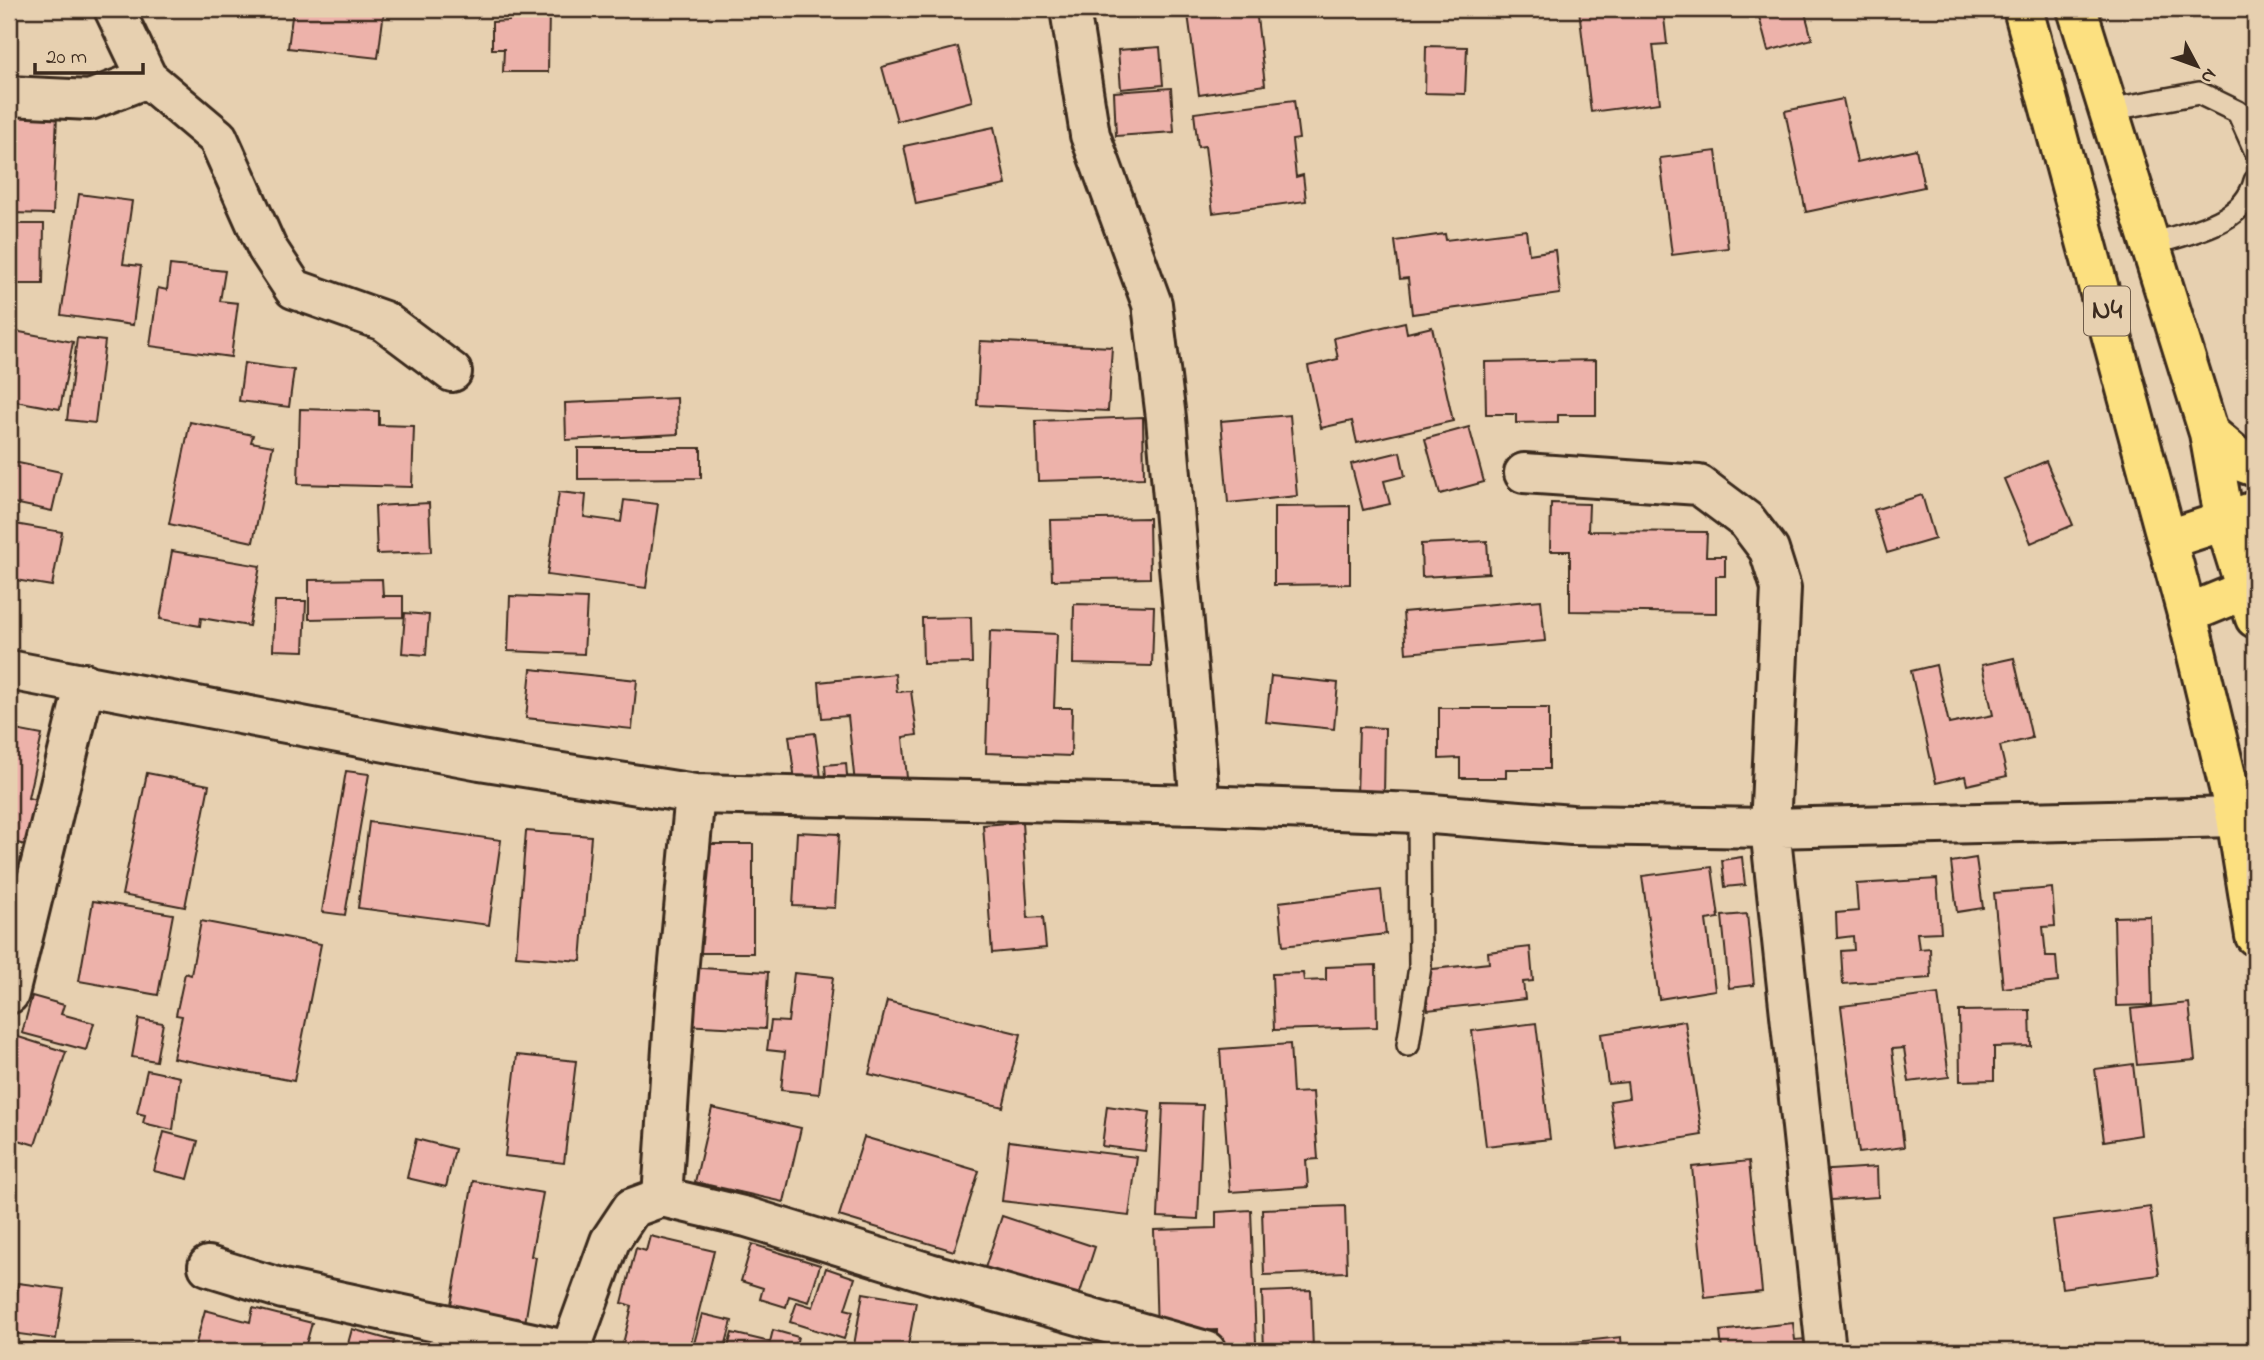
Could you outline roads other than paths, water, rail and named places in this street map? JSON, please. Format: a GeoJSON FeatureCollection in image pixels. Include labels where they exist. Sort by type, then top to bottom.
{"type":"FeatureCollection","features":[{"type":"Feature","properties":{"kind":"main road","name":"N4"},"geometry":{"type":"LineString","coordinates":[[2023,9],[2169,539],[2187,614],[2252,598],[2240,517],[2209,433],[2077,9]]}},
{"type":"Feature","properties":{"kind":"main road"},"geometry":{"type":"LineString","coordinates":[[2209,433],[2244,463],[2255,467]]}},
{"type":"Feature","properties":{"kind":"main road"},"geometry":{"type":"LineString","coordinates":[[2169,539],[2240,517]]}},
{"type":"Feature","properties":{"kind":"main road"},"geometry":{"type":"LineString","coordinates":[[2187,614],[2236,817],[2255,936]]}},
{"type":"Feature","properties":{"kind":"street"},"geometry":{"type":"LineString","coordinates":[[114,9],[147,78],[218,138],[267,248],[294,289],[384,321],[452,372]]}},
{"type":"Feature","properties":{"kind":"street"},"geometry":{"type":"LineString","coordinates":[[1070,9],[1090,135],[1152,304],[1166,418],[1200,805]]}},
{"type":"Feature","properties":{"kind":"street"},"geometry":{"type":"LineString","coordinates":[[9,96],[90,100],[147,78]]}},
{"type":"Feature","properties":{"kind":"street"},"geometry":{"type":"LineString","coordinates":[[1524,473],[1699,485],[1747,521],[1769,550],[1781,588],[1770,828],[1826,1351]]}},
{"type":"Feature","properties":{"kind":"street"},"geometry":{"type":"LineString","coordinates":[[9,670],[480,760],[695,794],[1200,805],[1419,813],[1572,825],[1770,828],[2236,817]]}},
{"type":"Feature","properties":{"kind":"street"},"geometry":{"type":"LineString","coordinates":[[9,994],[85,683]]}},
{"type":"Feature","properties":{"kind":"street"},"geometry":{"type":"LineString","coordinates":[[662,1197],[675,1004],[695,794]]}},
{"type":"Feature","properties":{"kind":"street"},"geometry":{"type":"LineString","coordinates":[[208,1266],[283,1289],[570,1351],[610,1241],[632,1208],[662,1197],[747,1217],[929,1273],[1206,1351]]}},
{"type":"Feature","properties":{"kind":"lane"},"geometry":{"type":"LineString","coordinates":[[2108,110],[2199,93],[2238,112],[2255,150]]}},
{"type":"Feature","properties":{"kind":"lane"},"geometry":{"type":"LineString","coordinates":[[2150,245],[2233,216],[2252,194],[2255,181]]}},
{"type":"Feature","properties":{"kind":"lane"},"geometry":{"type":"LineString","coordinates":[[1408,1045],[1420,967],[1419,813]]}}]}
